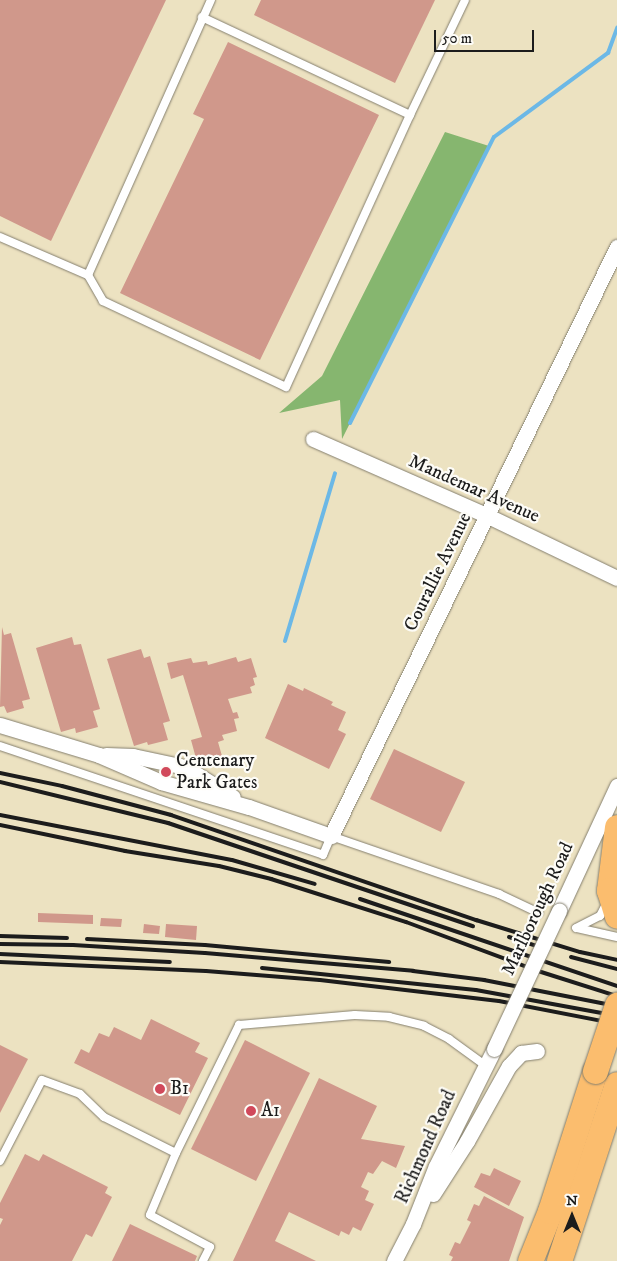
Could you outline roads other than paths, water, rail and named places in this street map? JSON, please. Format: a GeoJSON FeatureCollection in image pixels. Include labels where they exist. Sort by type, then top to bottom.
{"type":"FeatureCollection","features":[{"type":"Feature","properties":{"kind":"highway"},"geometry":{"type":"LineString","coordinates":[[617,827],[609,890],[617,916]]}},
{"type":"Feature","properties":{"kind":"highway"},"geometry":{"type":"LineString","coordinates":[[530,1261],[550,1210],[617,1005]]}},
{"type":"Feature","properties":{"kind":"highway"},"geometry":{"type":"LineString","coordinates":[[559,1261],[617,1084]]}},
{"type":"Feature","properties":{"kind":"street","name":"Courallie Avenue"},"geometry":{"type":"LineString","coordinates":[[330,836],[488,516],[617,247]]}},
{"type":"Feature","properties":{"kind":"street","name":"Mandemar Avenue"},"geometry":{"type":"LineString","coordinates":[[313,439],[488,516],[617,578]]}},
{"type":"Feature","properties":{"kind":"street"},"geometry":{"type":"LineString","coordinates":[[0,726],[99,755],[173,786],[249,807],[330,836]]}},
{"type":"Feature","properties":{"kind":"street"},"geometry":{"type":"LineString","coordinates":[[99,755],[133,756],[180,766],[249,807]]}},
{"type":"Feature","properties":{"kind":"street"},"geometry":{"type":"LineString","coordinates":[[173,786],[180,766]]}},
{"type":"Feature","properties":{"kind":"street","name":"Marlborough Road"},"geometry":{"type":"LineString","coordinates":[[494,1049],[617,786]]}},
{"type":"Feature","properties":{"kind":"street","name":"Richmond Road"},"geometry":{"type":"LineString","coordinates":[[394,1261],[413,1224],[436,1166],[494,1049]]}},
{"type":"Feature","properties":{"kind":"street"},"geometry":{"type":"LineString","coordinates":[[413,1224],[467,1141],[509,1066],[521,1054],[537,1051]]}},
{"type":"Feature","properties":{"kind":"lane"},"geometry":{"type":"LineString","coordinates":[[88,275],[211,0]]}},
{"type":"Feature","properties":{"kind":"lane"},"geometry":{"type":"LineString","coordinates":[[0,237],[88,275],[103,301],[286,387],[410,115],[465,0]]}},
{"type":"Feature","properties":{"kind":"lane"},"geometry":{"type":"LineString","coordinates":[[202,17],[410,115]]}},
{"type":"Feature","properties":{"kind":"lane"},"geometry":{"type":"LineString","coordinates":[[0,746],[323,854],[330,836],[499,894],[539,913]]}},
{"type":"Feature","properties":{"kind":"lane"},"geometry":{"type":"LineString","coordinates":[[609,890],[606,906],[600,916],[576,928],[617,936]]}},
{"type":"Feature","properties":{"kind":"lane"},"geometry":{"type":"LineString","coordinates":[[203,1261],[210,1247],[150,1215],[176,1153],[239,1025],[355,1015],[388,1017],[424,1026],[449,1039],[486,1066]]}},
{"type":"Feature","properties":{"kind":"lane"},"geometry":{"type":"LineString","coordinates":[[0,1161],[42,1080],[80,1094],[104,1117],[176,1153]]}},
{"type":"Feature","properties":{"kind":"waterway"},"geometry":{"type":"LineString","coordinates":[[350,423],[494,137],[608,53],[617,28]]}},
{"type":"Feature","properties":{"kind":"waterway"},"geometry":{"type":"LineString","coordinates":[[285,641],[335,473]]}},
{"type":"Feature","properties":{"kind":"railway"},"geometry":{"type":"LineString","coordinates":[[0,773],[62,786],[171,815],[476,920],[580,952],[617,960]]}},
{"type":"Feature","properties":{"kind":"railway"},"geometry":{"type":"LineString","coordinates":[[0,782],[168,823],[473,926]]}},
{"type":"Feature","properties":{"kind":"railway"},"geometry":{"type":"LineString","coordinates":[[0,815],[232,860],[315,884]]}},
{"type":"Feature","properties":{"kind":"railway"},"geometry":{"type":"LineString","coordinates":[[0,825],[125,851],[219,866],[271,879],[406,922],[538,971],[617,996]]}},
{"type":"Feature","properties":{"kind":"railway"},"geometry":{"type":"LineString","coordinates":[[360,899],[617,986]]}},
{"type":"Feature","properties":{"kind":"railway"},"geometry":{"type":"LineString","coordinates":[[0,936],[67,938]]}},
{"type":"Feature","properties":{"kind":"railway"},"geometry":{"type":"LineString","coordinates":[[509,937],[547,949]]}},
{"type":"Feature","properties":{"kind":"railway"},"geometry":{"type":"LineString","coordinates":[[87,939],[205,945],[389,962]]}},
{"type":"Feature","properties":{"kind":"railway"},"geometry":{"type":"LineString","coordinates":[[0,944],[73,945],[205,953],[413,971],[484,980],[617,1006]]}},
{"type":"Feature","properties":{"kind":"railway"},"geometry":{"type":"LineString","coordinates":[[0,954],[170,962]]}},
{"type":"Feature","properties":{"kind":"railway"},"geometry":{"type":"LineString","coordinates":[[571,957],[617,969]]}},
{"type":"Feature","properties":{"kind":"railway"},"geometry":{"type":"LineString","coordinates":[[0,962],[206,971],[320,980],[499,1001],[617,1024]]}},
{"type":"Feature","properties":{"kind":"railway"},"geometry":{"type":"LineString","coordinates":[[262,968],[476,990],[617,1016]]}},
{"type":"Feature","properties":{"kind":"place","name":"Centenary Park Gates"},"geometry":{"type":"Point","coordinates":[166,772]}},
{"type":"Feature","properties":{"kind":"place","name":"B1"},"geometry":{"type":"Point","coordinates":[160,1089]}},
{"type":"Feature","properties":{"kind":"place","name":"A1"},"geometry":{"type":"Point","coordinates":[251,1111]}}]}
